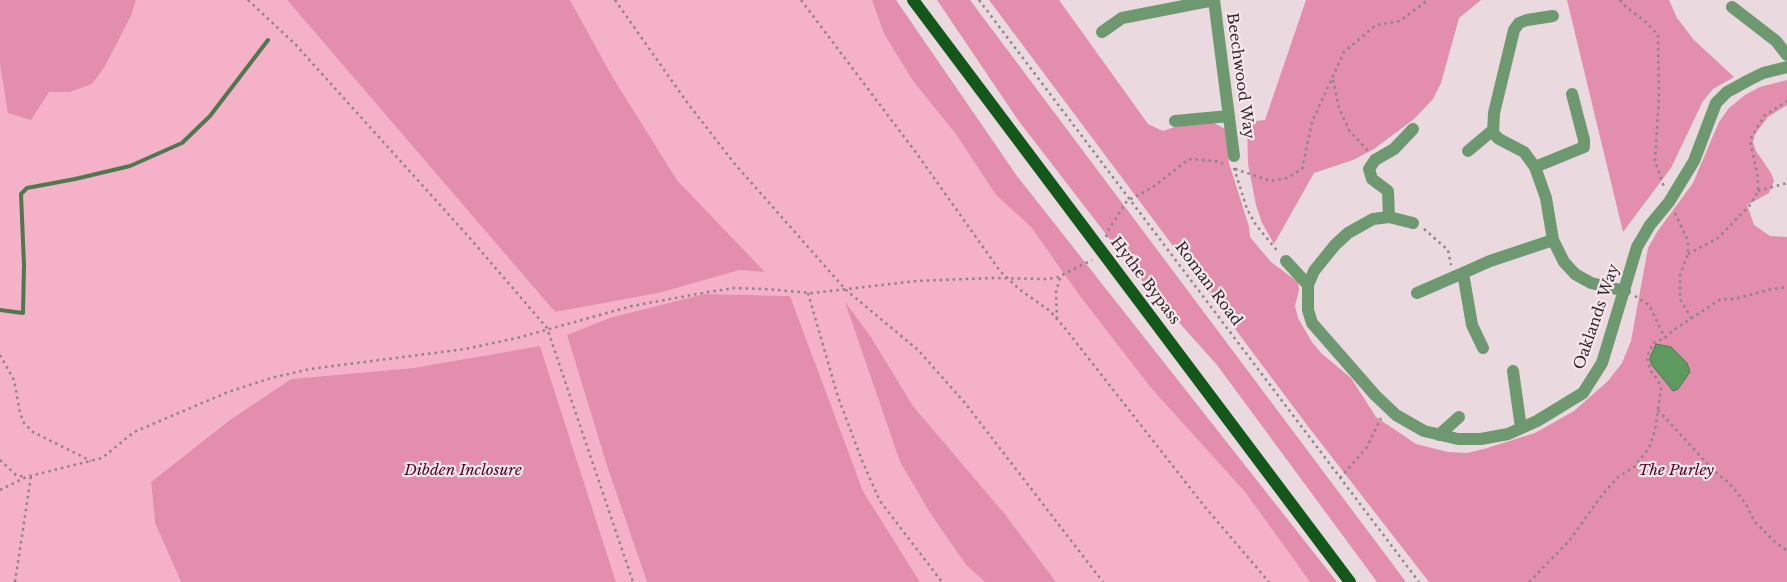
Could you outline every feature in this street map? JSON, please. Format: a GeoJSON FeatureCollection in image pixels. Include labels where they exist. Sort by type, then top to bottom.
{"type":"FeatureCollection","features":[{"type":"Feature","properties":{"kind":"main road","name":"Hythe Bypass"},"geometry":{"type":"LineString","coordinates":[[912,0],[1104,252],[1350,582]]}},
{"type":"Feature","properties":{"kind":"street"},"geometry":{"type":"LineString","coordinates":[[1102,32],[1122,18],[1214,0]]}},
{"type":"Feature","properties":{"kind":"street","name":"Beechwood Way"},"geometry":{"type":"LineString","coordinates":[[1214,0],[1234,162]]}},
{"type":"Feature","properties":{"kind":"street"},"geometry":{"type":"LineString","coordinates":[[1732,7],[1770,36],[1787,55]]}},
{"type":"Feature","properties":{"kind":"street"},"geometry":{"type":"LineString","coordinates":[[1552,16],[1519,23],[1511,40],[1500,97],[1494,114],[1493,130],[1499,139],[1524,152],[1535,167],[1546,198],[1552,240],[1564,262],[1582,279],[1625,291]]}},
{"type":"Feature","properties":{"kind":"street","name":"Oaklands Way"},"geometry":{"type":"LineString","coordinates":[[1308,286],[1308,310],[1312,323],[1396,415],[1424,431],[1458,439],[1481,439],[1508,434],[1583,393],[1602,363],[1637,247],[1650,226],[1669,202],[1694,162],[1716,103],[1727,92],[1749,80],[1763,73],[1787,67]]}},
{"type":"Feature","properties":{"kind":"street"},"geometry":{"type":"LineString","coordinates":[[1535,167],[1584,148],[1584,140],[1572,94]]}},
{"type":"Feature","properties":{"kind":"street"},"geometry":{"type":"LineString","coordinates":[[1174,122],[1229,116]]}},
{"type":"Feature","properties":{"kind":"street"},"geometry":{"type":"LineString","coordinates":[[1389,218],[1388,191],[1370,176],[1370,169],[1375,160],[1394,150],[1413,129]]}},
{"type":"Feature","properties":{"kind":"street"},"geometry":{"type":"LineString","coordinates":[[1468,151],[1493,130]]}},
{"type":"Feature","properties":{"kind":"street"},"geometry":{"type":"LineString","coordinates":[[1286,261],[1308,286],[1324,257],[1348,233],[1373,220],[1389,218],[1413,224]]}},
{"type":"Feature","properties":{"kind":"street"},"geometry":{"type":"LineString","coordinates":[[1416,293],[1490,261],[1552,240]]}},
{"type":"Feature","properties":{"kind":"street"},"geometry":{"type":"LineString","coordinates":[[1458,275],[1470,317],[1483,348]]}},
{"type":"Feature","properties":{"kind":"street"},"geometry":{"type":"LineString","coordinates":[[1514,370],[1521,428]]}},
{"type":"Feature","properties":{"kind":"street"},"geometry":{"type":"LineString","coordinates":[[1439,435],[1459,416]]}},
{"type":"Feature","properties":{"kind":"path"},"geometry":{"type":"LineString","coordinates":[[248,0],[295,44],[468,236],[547,328],[633,582]]}},
{"type":"Feature","properties":{"kind":"path"},"geometry":{"type":"LineString","coordinates":[[615,0],[686,102],[734,163],[846,290],[918,350],[953,390],[1104,582]]}},
{"type":"Feature","properties":{"kind":"path"},"geometry":{"type":"LineString","coordinates":[[801,0],[1008,278],[1050,311],[1058,320],[1205,507],[1269,582]]}},
{"type":"Feature","properties":{"kind":"path","name":"Roman Road"},"geometry":{"type":"LineString","coordinates":[[979,0],[1419,582]]}},
{"type":"Feature","properties":{"kind":"path"},"geometry":{"type":"LineString","coordinates":[[0,490],[26,477],[102,458],[134,432],[228,392],[271,378],[310,369],[465,349],[517,338],[547,328],[632,306],[708,292],[750,288],[808,292],[846,290],[917,281],[1008,278],[1046,280],[1061,275],[1104,252],[1109,229],[1127,201],[1153,187],[1189,159],[1234,162],[1271,181],[1287,178],[1302,169],[1312,122],[1344,52],[1376,25],[1400,21],[1428,0]]}},
{"type":"Feature","properties":{"kind":"path"},"geometry":{"type":"LineString","coordinates":[[1620,0],[1658,35],[1659,98],[1655,162],[1669,202],[1688,241],[1688,254],[1680,275],[1680,299],[1692,319]]}},
{"type":"Feature","properties":{"kind":"path"},"geometry":{"type":"LineString","coordinates":[[1333,78],[1339,108],[1348,130],[1375,160]]}},
{"type":"Feature","properties":{"kind":"path"},"geometry":{"type":"LineString","coordinates":[[1688,254],[1718,238],[1750,205],[1758,191],[1758,178],[1750,140],[1764,116],[1787,101]]}},
{"type":"Feature","properties":{"kind":"path"},"geometry":{"type":"LineString","coordinates":[[1234,162],[1247,209],[1269,243],[1286,261]]}},
{"type":"Feature","properties":{"kind":"path"},"geometry":{"type":"LineString","coordinates":[[1758,191],[1787,183]]}},
{"type":"Feature","properties":{"kind":"path"},"geometry":{"type":"LineString","coordinates":[[1413,224],[1426,230],[1448,250],[1458,275]]}},
{"type":"Feature","properties":{"kind":"path"},"geometry":{"type":"LineString","coordinates":[[1058,320],[1056,292],[1061,275]]}},
{"type":"Feature","properties":{"kind":"path"},"geometry":{"type":"LineString","coordinates":[[1529,582],[1569,541],[1602,495],[1618,477],[1634,467],[1649,448],[1656,430],[1661,389],[1658,380],[1650,370],[1647,357],[1653,343],[1665,338],[1672,331],[1721,299],[1734,299],[1772,288],[1787,287]]}},
{"type":"Feature","properties":{"kind":"path"},"geometry":{"type":"LineString","coordinates":[[1625,291],[1649,304],[1665,338]]}},
{"type":"Feature","properties":{"kind":"path"},"geometry":{"type":"LineString","coordinates":[[808,292],[838,397],[863,463],[880,501],[942,582]]}},
{"type":"Feature","properties":{"kind":"path"},"geometry":{"type":"LineString","coordinates":[[0,355],[14,380],[24,423],[33,432],[92,462]]}},
{"type":"Feature","properties":{"kind":"path"},"geometry":{"type":"LineString","coordinates":[[1340,478],[1367,447],[1386,406]]}},
{"type":"Feature","properties":{"kind":"path"},"geometry":{"type":"LineString","coordinates":[[1658,410],[1713,470],[1730,484],[1746,504],[1754,521],[1774,541],[1787,550]]}},
{"type":"Feature","properties":{"kind":"path"},"geometry":{"type":"LineString","coordinates":[[0,460],[16,475],[26,477]]}},
{"type":"Feature","properties":{"kind":"path"},"geometry":{"type":"LineString","coordinates":[[15,582],[31,476]]}},
{"type":"Feature","properties":{"kind":"shaded area"},"geometry":{"type":"Polygon","coordinates":[[[136,0],[287,0],[555,312],[659,293],[740,270],[764,271],[677,180],[612,76],[570,0],[872,0],[884,34],[913,81],[955,133],[996,195],[1031,227],[1079,295],[1151,388],[1245,492],[1310,582],[1056,582],[1004,513],[913,406],[871,337],[846,304],[900,462],[930,513],[966,565],[985,582],[920,582],[863,491],[790,296],[704,294],[609,318],[567,335],[608,469],[647,582],[616,582],[540,346],[413,368],[291,379],[227,421],[151,482],[155,523],[181,582],[0,582],[0,64],[2,71],[49,92],[70,92],[92,84],[104,68],[131,16],[136,0]]]}},
{"type":"Feature","properties":{"kind":"shaded area"},"geometry":{"type":"Polygon","coordinates":[[[1656,344],[1671,347],[1687,363],[1690,372],[1678,389],[1673,391],[1651,364],[1650,358],[1656,344]]]}},
{"type":"Feature","properties":{"kind":"green space"},"geometry":{"type":"Polygon","coordinates":[[[0,0],[136,0],[131,16],[104,68],[92,84],[70,92],[49,92],[31,120],[8,113],[0,64],[0,0]]]}},
{"type":"Feature","properties":{"kind":"green space"},"geometry":{"type":"Polygon","coordinates":[[[287,0],[570,0],[612,76],[677,180],[765,272],[740,270],[659,293],[555,312],[287,0]]]}},
{"type":"Feature","properties":{"kind":"green space"},"geometry":{"type":"Polygon","coordinates":[[[872,0],[896,0],[1017,176],[1337,582],[1310,582],[1245,492],[1151,388],[1079,295],[1031,227],[996,195],[955,133],[913,81],[884,34],[872,0]]]}},
{"type":"Feature","properties":{"kind":"green space"},"geometry":{"type":"Polygon","coordinates":[[[937,0],[970,0],[1406,582],[1377,582],[1217,365],[1142,281],[1018,120],[937,0]]]}},
{"type":"Feature","properties":{"kind":"green space","name":"The Purley"},"geometry":{"type":"Polygon","coordinates":[[[989,0],[1059,0],[1148,124],[1163,131],[1189,122],[1212,122],[1225,129],[1229,163],[1249,227],[1250,237],[1271,262],[1298,282],[1299,290],[1295,306],[1298,318],[1312,342],[1321,353],[1351,378],[1376,417],[1416,444],[1448,452],[1467,453],[1535,433],[1574,411],[1608,381],[1622,363],[1631,341],[1648,248],[1657,232],[1693,183],[1719,122],[1729,108],[1745,95],[1760,87],[1787,80],[1787,105],[1768,117],[1755,134],[1753,142],[1756,151],[1771,173],[1774,181],[1769,193],[1747,205],[1754,225],[1770,236],[1787,237],[1787,582],[1429,582],[1307,425],[989,0]]]}},
{"type":"Feature","properties":{"kind":"green space"},"geometry":{"type":"Polygon","coordinates":[[[1306,0],[1481,0],[1459,18],[1441,83],[1433,99],[1414,119],[1374,149],[1353,160],[1314,173],[1274,244],[1262,223],[1256,205],[1248,164],[1247,122],[1265,120],[1306,0]]]}},
{"type":"Feature","properties":{"kind":"green space"},"geometry":{"type":"Polygon","coordinates":[[[1567,0],[1669,0],[1677,18],[1694,40],[1734,77],[1713,89],[1703,101],[1671,168],[1623,232],[1567,0]]]}},
{"type":"Feature","properties":{"kind":"green space"},"geometry":{"type":"Polygon","coordinates":[[[704,294],[790,296],[863,491],[920,582],[647,582],[608,469],[567,335],[609,318],[704,294]]]}},
{"type":"Feature","properties":{"kind":"green space"},"geometry":{"type":"Polygon","coordinates":[[[845,302],[871,337],[913,406],[1004,513],[1056,582],[985,582],[966,565],[930,513],[900,462],[845,302]]]}},
{"type":"Feature","properties":{"kind":"green space","name":"Dibden Inclosure"},"geometry":{"type":"Polygon","coordinates":[[[540,346],[616,582],[181,582],[155,523],[151,482],[228,421],[291,379],[413,368],[540,346]]]}},
{"type":"Feature","properties":{"kind":"waterway"},"geometry":{"type":"LineString","coordinates":[[0,310],[23,313],[24,265],[21,194],[27,188],[130,166],[182,143],[210,116],[268,40]]}}]}
